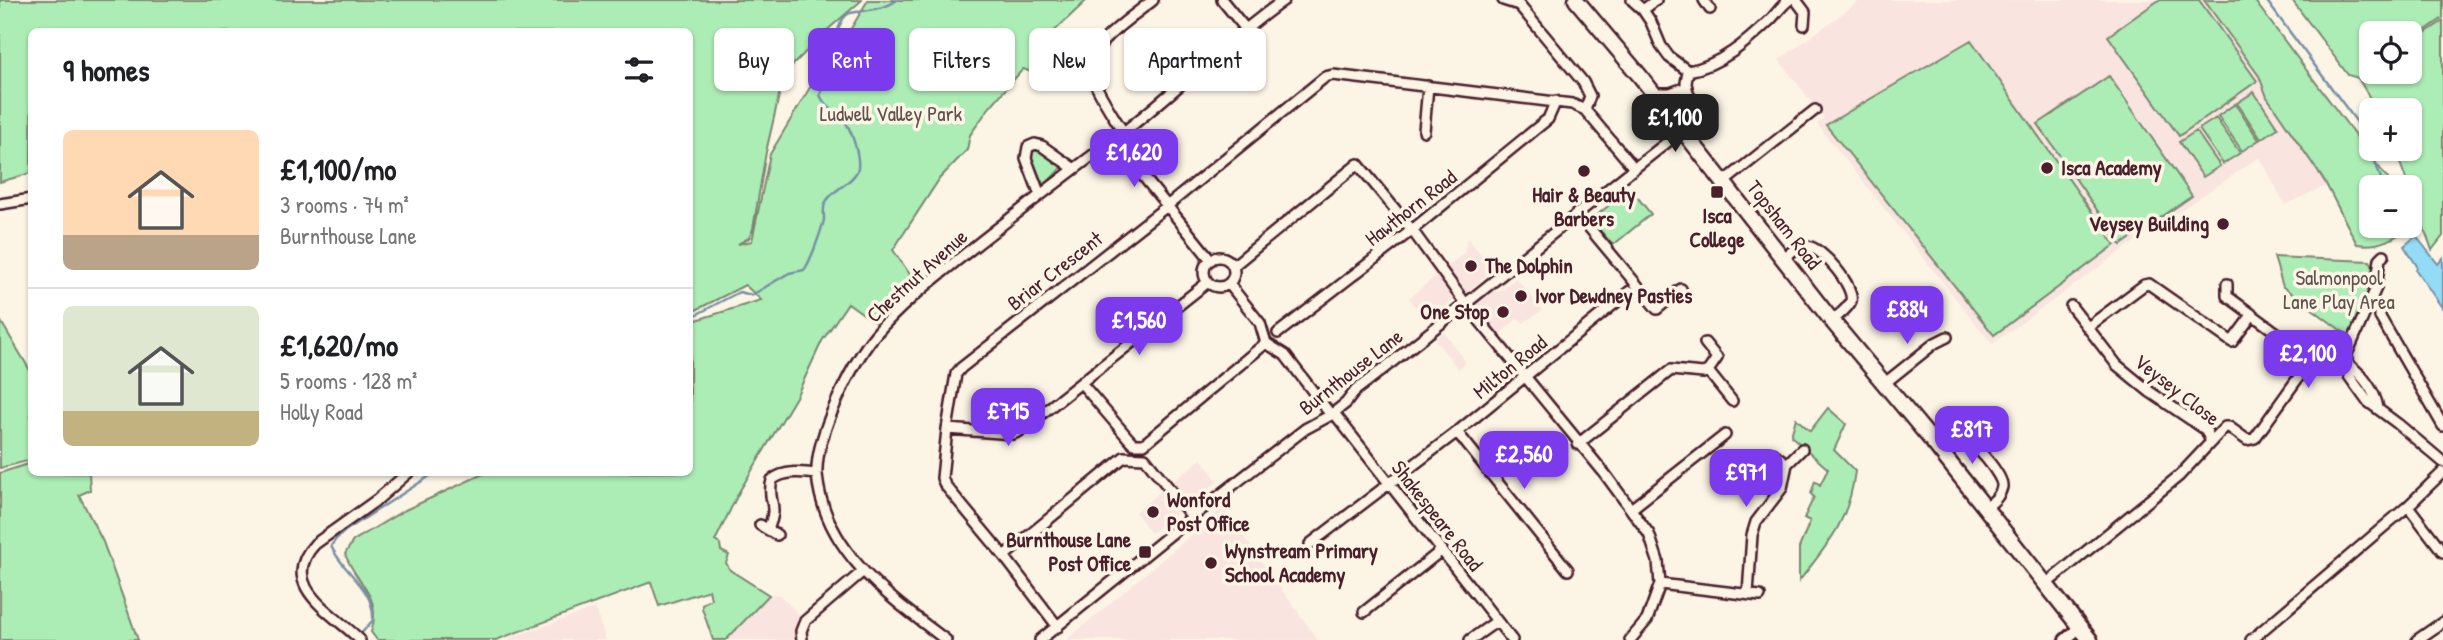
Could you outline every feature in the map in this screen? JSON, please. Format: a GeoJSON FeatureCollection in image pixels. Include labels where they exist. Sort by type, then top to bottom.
{"type":"FeatureCollection","features":[{"type":"Feature","properties":{"kind":"main road","name":"Topsham Road"},"geometry":{"type":"LineString","coordinates":[[1576,0],[2091,640]]}},
{"type":"Feature","properties":{"kind":"street"},"geometry":{"type":"LineString","coordinates":[[1123,132],[1092,77],[1091,61],[1102,42],[1153,0]]}},
{"type":"Feature","properties":{"kind":"street"},"geometry":{"type":"LineString","coordinates":[[1222,0],[1245,28]]}},
{"type":"Feature","properties":{"kind":"street","name":"Chestnut Avenue"},"geometry":{"type":"LineString","coordinates":[[1245,28],[1283,0]]}},
{"type":"Feature","properties":{"kind":"street"},"geometry":{"type":"LineString","coordinates":[[1503,0],[1519,5],[1583,82],[1590,96],[1585,110],[1634,169]]}},
{"type":"Feature","properties":{"kind":"street"},"geometry":{"type":"LineString","coordinates":[[1632,0],[1643,10],[1669,57],[1688,71],[1713,65],[1769,21],[1786,1]]}},
{"type":"Feature","properties":{"kind":"street"},"geometry":{"type":"LineString","coordinates":[[1643,10],[1656,0]]}},
{"type":"Feature","properties":{"kind":"street"},"geometry":{"type":"LineString","coordinates":[[1704,0],[1710,9]]}},
{"type":"Feature","properties":{"kind":"street"},"geometry":{"type":"LineString","coordinates":[[1796,0],[1805,12],[1804,25]]}},
{"type":"Feature","properties":{"kind":"street"},"geometry":{"type":"LineString","coordinates":[[1683,130],[1693,122],[1695,114],[1687,88],[1688,71]]}},
{"type":"Feature","properties":{"kind":"street","name":"Briar Crescent"},"geometry":{"type":"LineString","coordinates":[[1058,627],[942,478],[955,379],[961,368],[1325,77],[1333,75],[1556,101],[1585,110]]}},
{"type":"Feature","properties":{"kind":"street"},"geometry":{"type":"LineString","coordinates":[[1424,131],[1428,86]]}},
{"type":"Feature","properties":{"kind":"street"},"geometry":{"type":"LineString","coordinates":[[1653,93],[1670,93],[1687,88]]}},
{"type":"Feature","properties":{"kind":"street","name":"Chestnut Avenue"},"geometry":{"type":"LineString","coordinates":[[946,640],[906,611],[862,572],[833,528],[817,474],[818,455],[825,430],[860,357],[877,332],[942,272],[1073,168],[1123,132],[1171,91]]}},
{"type":"Feature","properties":{"kind":"street","name":"Hawthorn Road"},"geometry":{"type":"LineString","coordinates":[[1278,333],[1412,230],[1548,119],[1556,101]]}},
{"type":"Feature","properties":{"kind":"street"},"geometry":{"type":"LineString","coordinates":[[1724,182],[1815,110]]}},
{"type":"Feature","properties":{"kind":"street","name":"Burnthouse Lane"},"geometry":{"type":"LineString","coordinates":[[1040,640],[1192,517],[1306,429],[1332,414],[1356,390],[1440,326],[1465,303],[1495,282],[1577,213],[1683,130]]}},
{"type":"Feature","properties":{"kind":"street"},"geometry":{"type":"LineString","coordinates":[[1114,139],[1211,260]]}},
{"type":"Feature","properties":{"kind":"street"},"geometry":{"type":"LineString","coordinates":[[1040,195],[1026,158],[1028,147],[1035,144],[1042,146],[1073,168]]}},
{"type":"Feature","properties":{"kind":"street"},"geometry":{"type":"LineString","coordinates":[[1233,266],[1358,164],[1412,230],[1465,303],[1644,526],[1655,547],[1660,584],[1647,620],[1630,640]]}},
{"type":"Feature","properties":{"kind":"street"},"geometry":{"type":"LineString","coordinates":[[0,204],[28,200]]}},
{"type":"Feature","properties":{"kind":"street"},"geometry":{"type":"LineString","coordinates":[[1577,213],[1659,313],[1681,289]]}},
{"type":"Feature","properties":{"kind":"street"},"geometry":{"type":"LineString","coordinates":[[1783,259],[1799,247],[1806,246],[1819,250],[1830,262],[1850,290],[1851,296],[1847,307],[1832,321]]}},
{"type":"Feature","properties":{"kind":"street"},"geometry":{"type":"LineString","coordinates":[[2384,255],[2380,259],[2376,288],[2347,354],[2349,365],[2359,372],[2376,399],[2378,408],[2443,461]]}},
{"type":"Feature","properties":{"kind":"street"},"geometry":{"type":"LineString","coordinates":[[1226,259],[1233,266],[1234,276],[1228,284],[1220,287],[1208,282],[1205,268],[1211,260],[1226,259]]}},
{"type":"Feature","properties":{"kind":"street"},"geometry":{"type":"LineString","coordinates":[[947,429],[1013,434],[1020,431],[1208,282]]}},
{"type":"Feature","properties":{"kind":"street"},"geometry":{"type":"LineString","coordinates":[[1082,384],[1134,444],[1144,444],[1266,344],[1259,323],[1228,284]]}},
{"type":"Feature","properties":{"kind":"street"},"geometry":{"type":"LineString","coordinates":[[2088,327],[2149,284],[2232,342],[2252,315]]}},
{"type":"Feature","properties":{"kind":"street","name":"Veysey Close"},"geometry":{"type":"LineString","coordinates":[[2071,306],[2117,365],[2206,430],[2211,442],[2225,427],[2247,439],[2255,438],[2308,364],[2309,357],[2227,296],[2227,284]]}},
{"type":"Feature","properties":{"kind":"street","name":"Milton Road"},"geometry":{"type":"LineString","coordinates":[[1310,544],[1457,432],[1630,291]]}},
{"type":"Feature","properties":{"kind":"street"},"geometry":{"type":"LineString","coordinates":[[2380,312],[2380,325],[2443,426]]}},
{"type":"Feature","properties":{"kind":"street"},"geometry":{"type":"LineString","coordinates":[[1885,383],[1935,343],[1947,337]]}},
{"type":"Feature","properties":{"kind":"street"},"geometry":{"type":"LineString","coordinates":[[1577,444],[1671,370],[1703,373],[1708,371],[1717,358],[1705,343]]}},
{"type":"Feature","properties":{"kind":"street","name":"Shakespeare Road"},"geometry":{"type":"LineString","coordinates":[[1266,344],[1285,355],[1512,640]]}},
{"type":"Feature","properties":{"kind":"street"},"geometry":{"type":"LineString","coordinates":[[1708,371],[1732,401]]}},
{"type":"Feature","properties":{"kind":"street"},"geometry":{"type":"LineString","coordinates":[[1457,432],[1568,570]]}},
{"type":"Feature","properties":{"kind":"street"},"geometry":{"type":"LineString","coordinates":[[1631,509],[1725,435]]}},
{"type":"Feature","properties":{"kind":"street"},"geometry":{"type":"LineString","coordinates":[[1933,442],[1963,437],[1969,440],[1998,474],[2002,482],[2001,491],[1985,509]]}},
{"type":"Feature","properties":{"kind":"street"},"geometry":{"type":"LineString","coordinates":[[2046,584],[2179,476],[2211,442]]}},
{"type":"Feature","properties":{"kind":"street"},"geometry":{"type":"LineString","coordinates":[[1748,594],[1752,535],[1756,522],[1782,488],[1787,464],[1802,449]]}},
{"type":"Feature","properties":{"kind":"street"},"geometry":{"type":"LineString","coordinates":[[1773,453],[1787,464]]}},
{"type":"Feature","properties":{"kind":"street"},"geometry":{"type":"LineString","coordinates":[[1004,556],[1124,457],[1145,458],[1192,517]]}},
{"type":"Feature","properties":{"kind":"street"},"geometry":{"type":"LineString","coordinates":[[777,535],[764,527],[775,512],[772,480],[779,475],[804,472],[817,474]]}},
{"type":"Feature","properties":{"kind":"street"},"geometry":{"type":"LineString","coordinates":[[2251,640],[2408,506],[2443,472]]}},
{"type":"Feature","properties":{"kind":"street"},"geometry":{"type":"LineString","coordinates":[[360,640],[327,612],[305,587],[302,581],[304,560],[315,544],[378,499],[404,476]]}},
{"type":"Feature","properties":{"kind":"street"},"geometry":{"type":"LineString","coordinates":[[2408,506],[2443,552]]}},
{"type":"Feature","properties":{"kind":"street"},"geometry":{"type":"LineString","coordinates":[[1364,612],[1442,550]]}},
{"type":"Feature","properties":{"kind":"street"},"geometry":{"type":"LineString","coordinates":[[802,640],[805,621],[862,572]]}},
{"type":"Feature","properties":{"kind":"street"},"geometry":{"type":"LineString","coordinates":[[1660,584],[1760,596]]}},
{"type":"Feature","properties":{"kind":"street"},"geometry":{"type":"LineString","coordinates":[[1470,640],[1497,621]]}},
{"type":"Feature","properties":{"kind":"street"},"geometry":{"type":"LineString","coordinates":[[2417,640],[2443,622]]}},
{"type":"Feature","properties":{"kind":"street"},"geometry":{"type":"LineString","coordinates":[[2065,640],[2080,626]]}},
{"type":"Feature","properties":{"kind":"shaded area","name":"Isca Academy"},"geometry":{"type":"Polygon","coordinates":[[[1861,0],[2224,0],[2340,179],[2285,205],[2260,157],[2144,235],[1992,344],[1817,124],[1824,118],[1779,60],[1861,0]]]}},
{"type":"Feature","properties":{"kind":"shaded area"},"geometry":{"type":"Polygon","coordinates":[[[1467,237],[1493,269],[1466,293],[1446,268],[1464,253],[1467,237]]]}},
{"type":"Feature","properties":{"kind":"shaded area"},"geometry":{"type":"Polygon","coordinates":[[[1437,275],[1456,298],[1426,321],[1409,298],[1437,275]]]}},
{"type":"Feature","properties":{"kind":"shaded area"},"geometry":{"type":"Polygon","coordinates":[[[1516,278],[1543,310],[1523,323],[1518,318],[1498,336],[1475,308],[1475,303],[1493,291],[1498,292],[1516,278]]]}},
{"type":"Feature","properties":{"kind":"shaded area"},"geometry":{"type":"Polygon","coordinates":[[[1444,332],[1466,363],[1458,369],[1435,340],[1444,332]]]}},
{"type":"Feature","properties":{"kind":"shaded area"},"geometry":{"type":"Polygon","coordinates":[[[1201,459],[1218,481],[1151,533],[1135,512],[1201,459]]]}},
{"type":"Feature","properties":{"kind":"shaded area","name":"Wynstream Primary School Academy"},"geometry":{"type":"Polygon","coordinates":[[[1223,508],[1318,640],[1066,640],[1094,617],[1223,508]]]}},
{"type":"Feature","properties":{"kind":"shaded area"},"geometry":{"type":"Polygon","coordinates":[[[769,595],[780,595],[800,616],[795,632],[797,640],[726,640],[769,595]]]}},
{"type":"Feature","properties":{"kind":"shaded area"},"geometry":{"type":"Polygon","coordinates":[[[595,608],[606,640],[503,640],[541,627],[595,608]]]}},
{"type":"Feature","properties":{"kind":"green space","name":"Ludwell Valley Park"},"geometry":{"type":"Polygon","coordinates":[[[0,0],[862,0],[830,28],[808,28],[808,49],[794,64],[794,28],[714,28],[714,91],[780,91],[753,229],[749,238],[738,244],[752,241],[770,154],[808,91],[895,91],[895,28],[851,28],[868,0],[1087,0],[1058,28],[1029,28],[1029,71],[1023,69],[1015,78],[1015,28],[909,28],[909,91],[1004,91],[970,135],[967,150],[940,178],[893,250],[916,283],[898,292],[894,304],[877,324],[848,303],[822,341],[796,397],[739,492],[715,541],[720,544],[721,551],[729,555],[726,563],[730,570],[769,595],[726,640],[713,640],[702,608],[702,604],[711,599],[709,590],[659,606],[651,582],[496,640],[377,640],[371,632],[374,609],[371,599],[345,554],[353,541],[403,511],[479,476],[693,476],[693,321],[761,300],[745,285],[693,311],[693,28],[28,28],[28,174],[0,182],[0,0]]]}},
{"type":"Feature","properties":{"kind":"green space"},"geometry":{"type":"Polygon","coordinates":[[[2159,0],[2199,0],[2257,81],[2179,136],[2108,36],[2159,0]]]}},
{"type":"Feature","properties":{"kind":"green space"},"geometry":{"type":"Polygon","coordinates":[[[2204,0],[2254,0],[2359,140],[2359,161],[2375,161],[2385,175],[2359,175],[2359,238],[2392,238],[2380,243],[2357,244],[2325,182],[2267,97],[2259,76],[2204,0]]]}},
{"type":"Feature","properties":{"kind":"green space"},"geometry":{"type":"Polygon","coordinates":[[[2292,0],[2443,0],[2443,18],[2422,33],[2422,21],[2359,21],[2359,80],[2348,75],[2292,0]]]}},
{"type":"Feature","properties":{"kind":"green space"},"geometry":{"type":"Polygon","coordinates":[[[2443,21],[2443,236],[2432,250],[2422,223],[2422,175],[2405,175],[2399,161],[2422,161],[2422,98],[2370,98],[2362,84],[2422,84],[2422,35],[2443,21]]]}},
{"type":"Feature","properties":{"kind":"green space"},"geometry":{"type":"Polygon","coordinates":[[[1971,40],[2115,245],[1994,335],[1826,125],[1971,40]]]}},
{"type":"Feature","properties":{"kind":"green space"},"geometry":{"type":"Polygon","coordinates":[[[2109,76],[2192,196],[2121,245],[2038,124],[2109,76]]]}},
{"type":"Feature","properties":{"kind":"green space"},"geometry":{"type":"Polygon","coordinates":[[[2254,92],[2278,128],[2261,139],[2237,103],[2254,92]]]}},
{"type":"Feature","properties":{"kind":"green space"},"geometry":{"type":"Polygon","coordinates":[[[2235,104],[2259,140],[2242,151],[2218,116],[2235,104]]]}},
{"type":"Feature","properties":{"kind":"green space"},"geometry":{"type":"Polygon","coordinates":[[[2216,118],[2240,153],[2223,164],[2199,129],[2216,118]]]}},
{"type":"Feature","properties":{"kind":"green space"},"geometry":{"type":"Polygon","coordinates":[[[2196,131],[2220,166],[2203,177],[2179,142],[2196,131]]]}},
{"type":"Feature","properties":{"kind":"green space"},"geometry":{"type":"Polygon","coordinates":[[[1036,149],[1062,167],[1044,186],[1030,158],[1031,151],[1036,149]]]}},
{"type":"Feature","properties":{"kind":"green space"},"geometry":{"type":"Polygon","coordinates":[[[1630,188],[1651,214],[1613,245],[1591,220],[1630,188]]]}},
{"type":"Feature","properties":{"kind":"green space","name":"Salmonpool Lane Play Area"},"geometry":{"type":"Polygon","coordinates":[[[2274,257],[2370,261],[2375,271],[2374,280],[2351,338],[2283,287],[2274,257]]]}},
{"type":"Feature","properties":{"kind":"green space"},"geometry":{"type":"Polygon","coordinates":[[[0,320],[28,367],[28,461],[0,468],[0,320]]]}},
{"type":"Feature","properties":{"kind":"green space"},"geometry":{"type":"Polygon","coordinates":[[[1828,408],[1846,424],[1834,450],[1855,471],[1852,489],[1843,518],[1820,555],[1799,581],[1799,548],[1810,521],[1804,518],[1814,497],[1811,494],[1815,481],[1820,485],[1828,469],[1791,436],[1796,418],[1810,431],[1828,408]]]}},
{"type":"Feature","properties":{"kind":"green space"},"geometry":{"type":"Polygon","coordinates":[[[28,464],[28,476],[89,476],[90,490],[79,495],[103,542],[138,640],[0,640],[0,473],[28,464]]]}},
{"type":"Feature","properties":{"kind":"water"},"geometry":{"type":"Polygon","coordinates":[[[2418,238],[2438,264],[2443,258],[2443,309],[2416,270],[2417,266],[2404,246],[2418,238]]]}},
{"type":"Feature","properties":{"kind":"waterway"},"geometry":{"type":"LineString","coordinates":[[693,316],[739,292],[752,295],[789,273],[804,270],[821,231],[827,199],[853,177],[858,168],[857,153],[849,129],[820,95],[838,31],[845,16],[850,13],[881,8],[897,0]]}},
{"type":"Feature","properties":{"kind":"waterway"},"geometry":{"type":"LineString","coordinates":[[2266,0],[2365,133],[2380,175]]}},
{"type":"Feature","properties":{"kind":"waterway"},"geometry":{"type":"LineString","coordinates":[[360,635],[373,620],[369,599],[331,546],[345,531],[430,476]]}},
{"type":"Feature","properties":{"kind":"place","name":"Isca Academy"},"geometry":{"type":"Point","coordinates":[2047,168]}},
{"type":"Feature","properties":{"kind":"place","name":"Hair & Beauty Barbers"},"geometry":{"type":"Point","coordinates":[1584,171]}},
{"type":"Feature","properties":{"kind":"place","name":"Isca College"},"geometry":{"type":"Point","coordinates":[1717,192]}},
{"type":"Feature","properties":{"kind":"place","name":"Veysey Building"},"geometry":{"type":"Point","coordinates":[2223,224]}},
{"type":"Feature","properties":{"kind":"place","name":"The Dolphin"},"geometry":{"type":"Point","coordinates":[1471,266]}},
{"type":"Feature","properties":{"kind":"place","name":"Ivor Dewdney Pasties"},"geometry":{"type":"Point","coordinates":[1521,296]}},
{"type":"Feature","properties":{"kind":"place","name":"One Stop"},"geometry":{"type":"Point","coordinates":[1503,312]}},
{"type":"Feature","properties":{"kind":"place","name":"Wonford Post Office"},"geometry":{"type":"Point","coordinates":[1153,512]}},
{"type":"Feature","properties":{"kind":"place","name":"Burnthouse Lane Post Office"},"geometry":{"type":"Point","coordinates":[1145,552]}},
{"type":"Feature","properties":{"kind":"place","name":"Wynstream Primary School Academy"},"geometry":{"type":"Point","coordinates":[1211,563]}}]}
